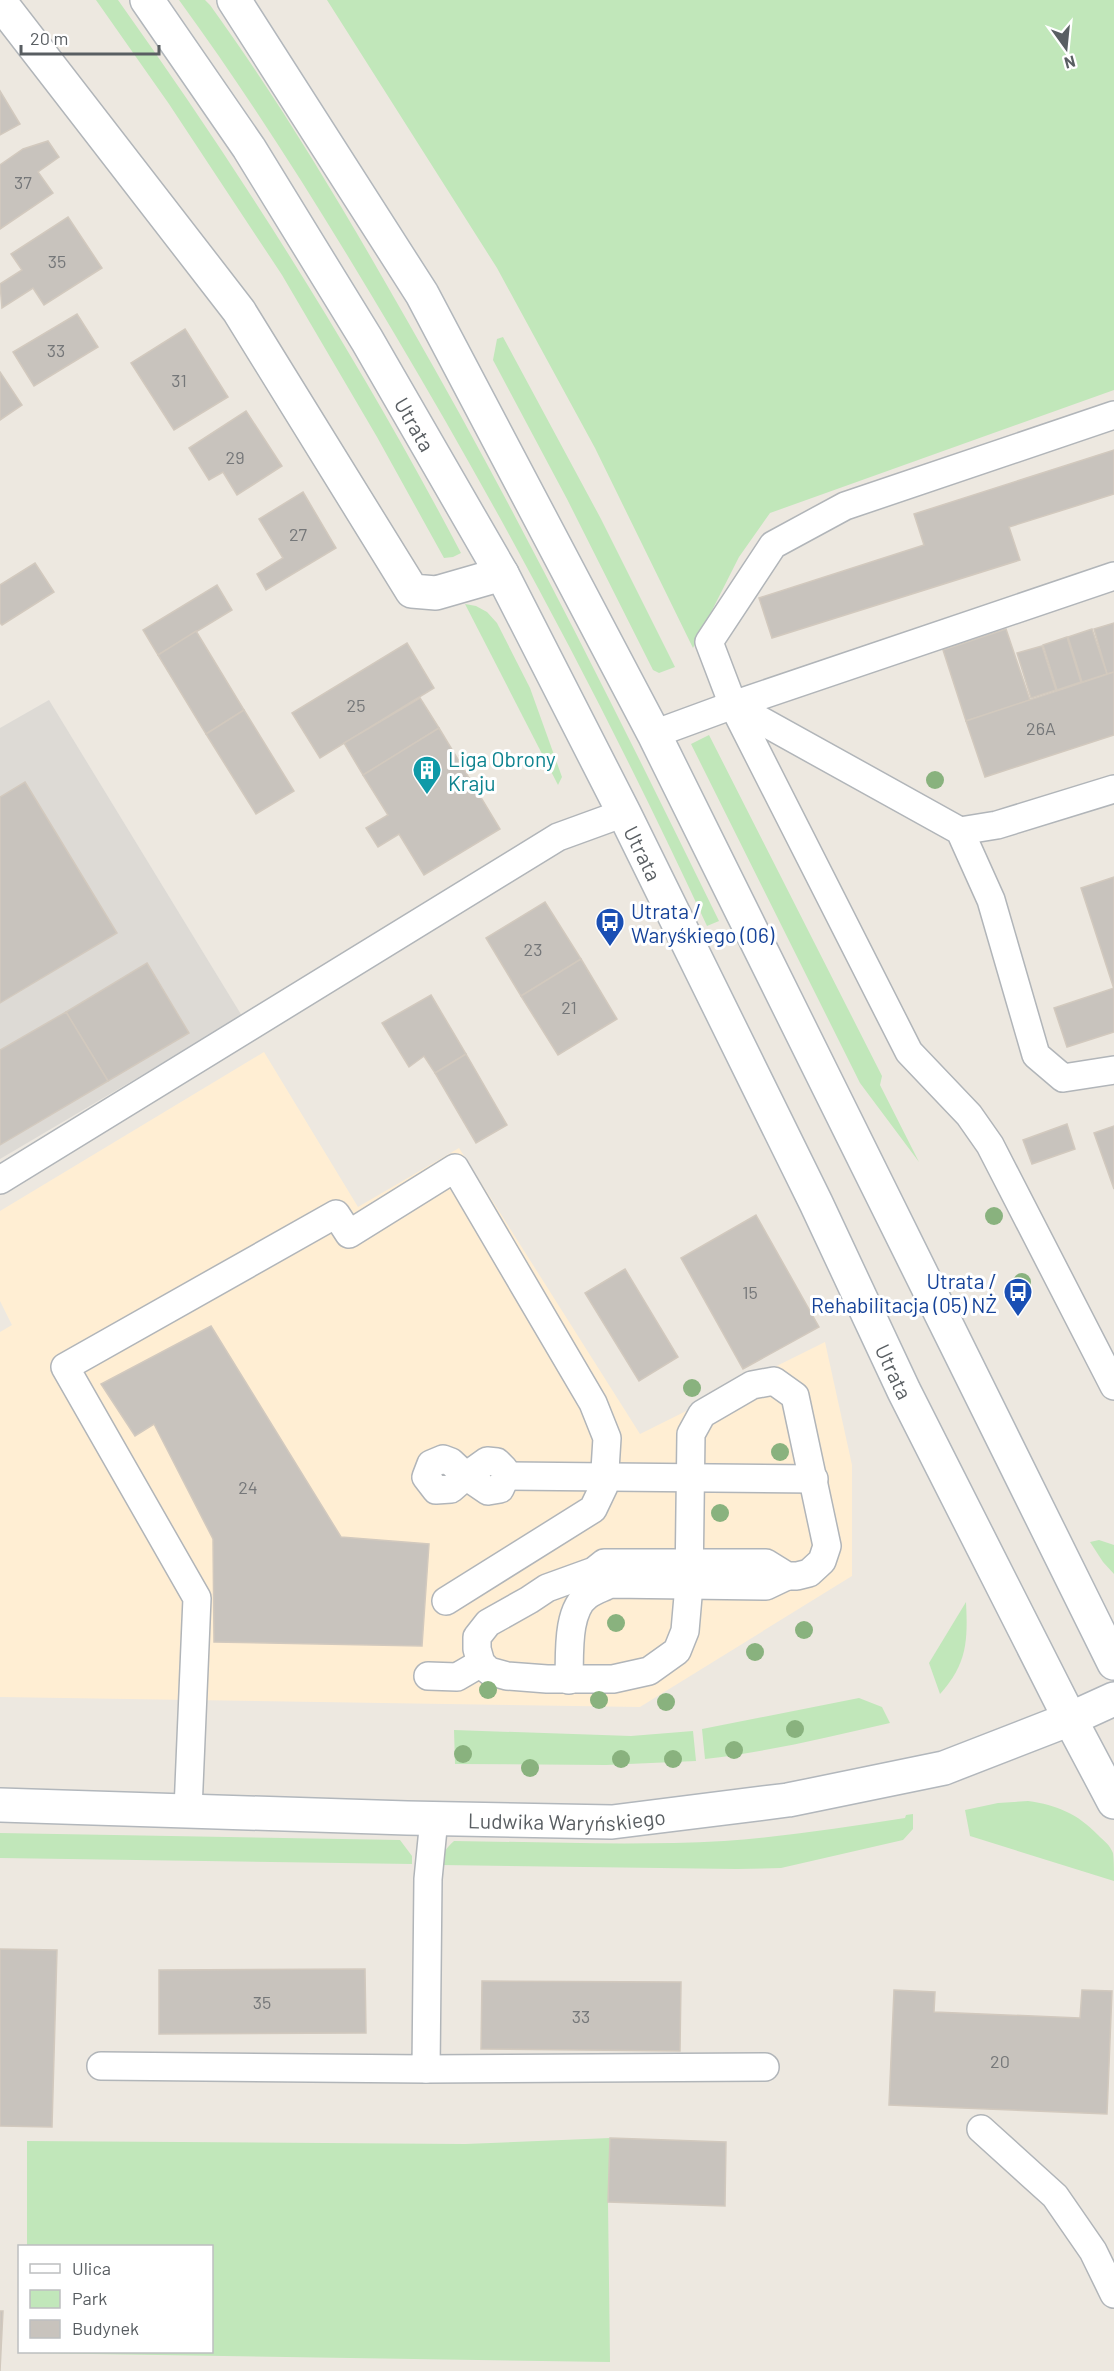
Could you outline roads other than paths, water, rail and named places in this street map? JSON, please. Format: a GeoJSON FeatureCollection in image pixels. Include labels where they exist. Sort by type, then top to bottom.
{"type":"FeatureCollection","features":[{"type":"Feature","properties":{"kind":"main road","name":"Utrata"},"geometry":{"type":"LineString","coordinates":[[147,0],[249,148],[367,340],[502,574],[624,813],[816,1203],[904,1391],[1114,1802]]}},
{"type":"Feature","properties":{"kind":"main road"},"geometry":{"type":"LineString","coordinates":[[234,0],[422,294],[654,735],[1114,1663]]}},
{"type":"Feature","properties":{"kind":"main road"},"geometry":{"type":"LineString","coordinates":[[0,2],[239,311],[412,591],[436,593],[502,574]]}},
{"type":"Feature","properties":{"kind":"main road","name":"Ludwika Waryńskiego"},"geometry":{"type":"LineString","coordinates":[[0,1805],[434,1819],[612,1822],[788,1800],[944,1768],[1070,1719],[1114,1699]]}},
{"type":"Feature","properties":{"kind":"lane"},"geometry":{"type":"LineString","coordinates":[[1114,415],[845,506],[773,545],[709,642],[733,705],[909,1052],[969,1115],[990,1144],[1114,1386]]}},
{"type":"Feature","properties":{"kind":"lane"},"geometry":{"type":"LineString","coordinates":[[654,735],[733,705],[1110,582]]}},
{"type":"Feature","properties":{"kind":"lane"},"geometry":{"type":"LineString","coordinates":[[733,705],[960,831],[991,900],[1036,1055],[1063,1078],[1114,1070]]}},
{"type":"Feature","properties":{"kind":"lane"},"geometry":{"type":"LineString","coordinates":[[960,831],[997,825],[1114,789]]}},
{"type":"Feature","properties":{"kind":"lane"},"geometry":{"type":"LineString","coordinates":[[0,1180],[558,837],[624,813]]}},
{"type":"Feature","properties":{"kind":"lane"},"geometry":{"type":"LineString","coordinates":[[188,1810],[197,1598],[65,1367],[336,1214],[349,1234],[455,1168],[593,1403],[607,1438],[604,1486],[593,1509],[446,1600]]}},
{"type":"Feature","properties":{"kind":"lane"},"geometry":{"type":"LineString","coordinates":[[690,1477],[689,1574],[685,1631],[682,1643],[666,1660],[649,1671],[613,1679],[569,1680],[507,1676],[489,1671],[481,1663],[477,1649],[477,1637],[488,1623],[555,1585],[602,1578],[689,1574],[766,1586],[787,1576],[809,1573],[822,1561],[827,1546],[795,1396],[774,1381],[752,1385],[702,1414],[691,1434],[690,1477]]}},
{"type":"Feature","properties":{"kind":"lane"},"geometry":{"type":"LineString","coordinates":[[466,1476],[487,1461],[497,1462],[504,1469],[506,1476],[814,1479]]}},
{"type":"Feature","properties":{"kind":"lane"},"geometry":{"type":"LineString","coordinates":[[569,1680],[571,1629],[578,1606],[602,1578]]}},
{"type":"Feature","properties":{"kind":"lane"},"geometry":{"type":"LineString","coordinates":[[529,1600],[546,1602],[556,1608],[571,1629]]}},
{"type":"Feature","properties":{"kind":"lane"},"geometry":{"type":"LineString","coordinates":[[428,1676],[458,1677],[481,1663]]}},
{"type":"Feature","properties":{"kind":"lane"},"geometry":{"type":"LineString","coordinates":[[426,2069],[428,1879],[434,1819]]}},
{"type":"Feature","properties":{"kind":"lane"},"geometry":{"type":"LineString","coordinates":[[101,2066],[426,2069],[765,2067]]}},
{"type":"Feature","properties":{"kind":"lane"},"geometry":{"type":"LineString","coordinates":[[981,2129],[1055,2196],[1093,2251],[1114,2294]]}},
{"type":"Feature","properties":{"kind":"place","name":"Liga Obrony Kraju"},"geometry":{"type":"Point","coordinates":[427,796]}},
{"type":"Feature","properties":{"kind":"place","name":"Utrata / Waryśkiego (06)"},"geometry":{"type":"Point","coordinates":[610,948]}},
{"type":"Feature","properties":{"kind":"place","name":"Utrata / Rehabilitacja (05) NŻ"},"geometry":{"type":"Point","coordinates":[1018,1318]}}]}
